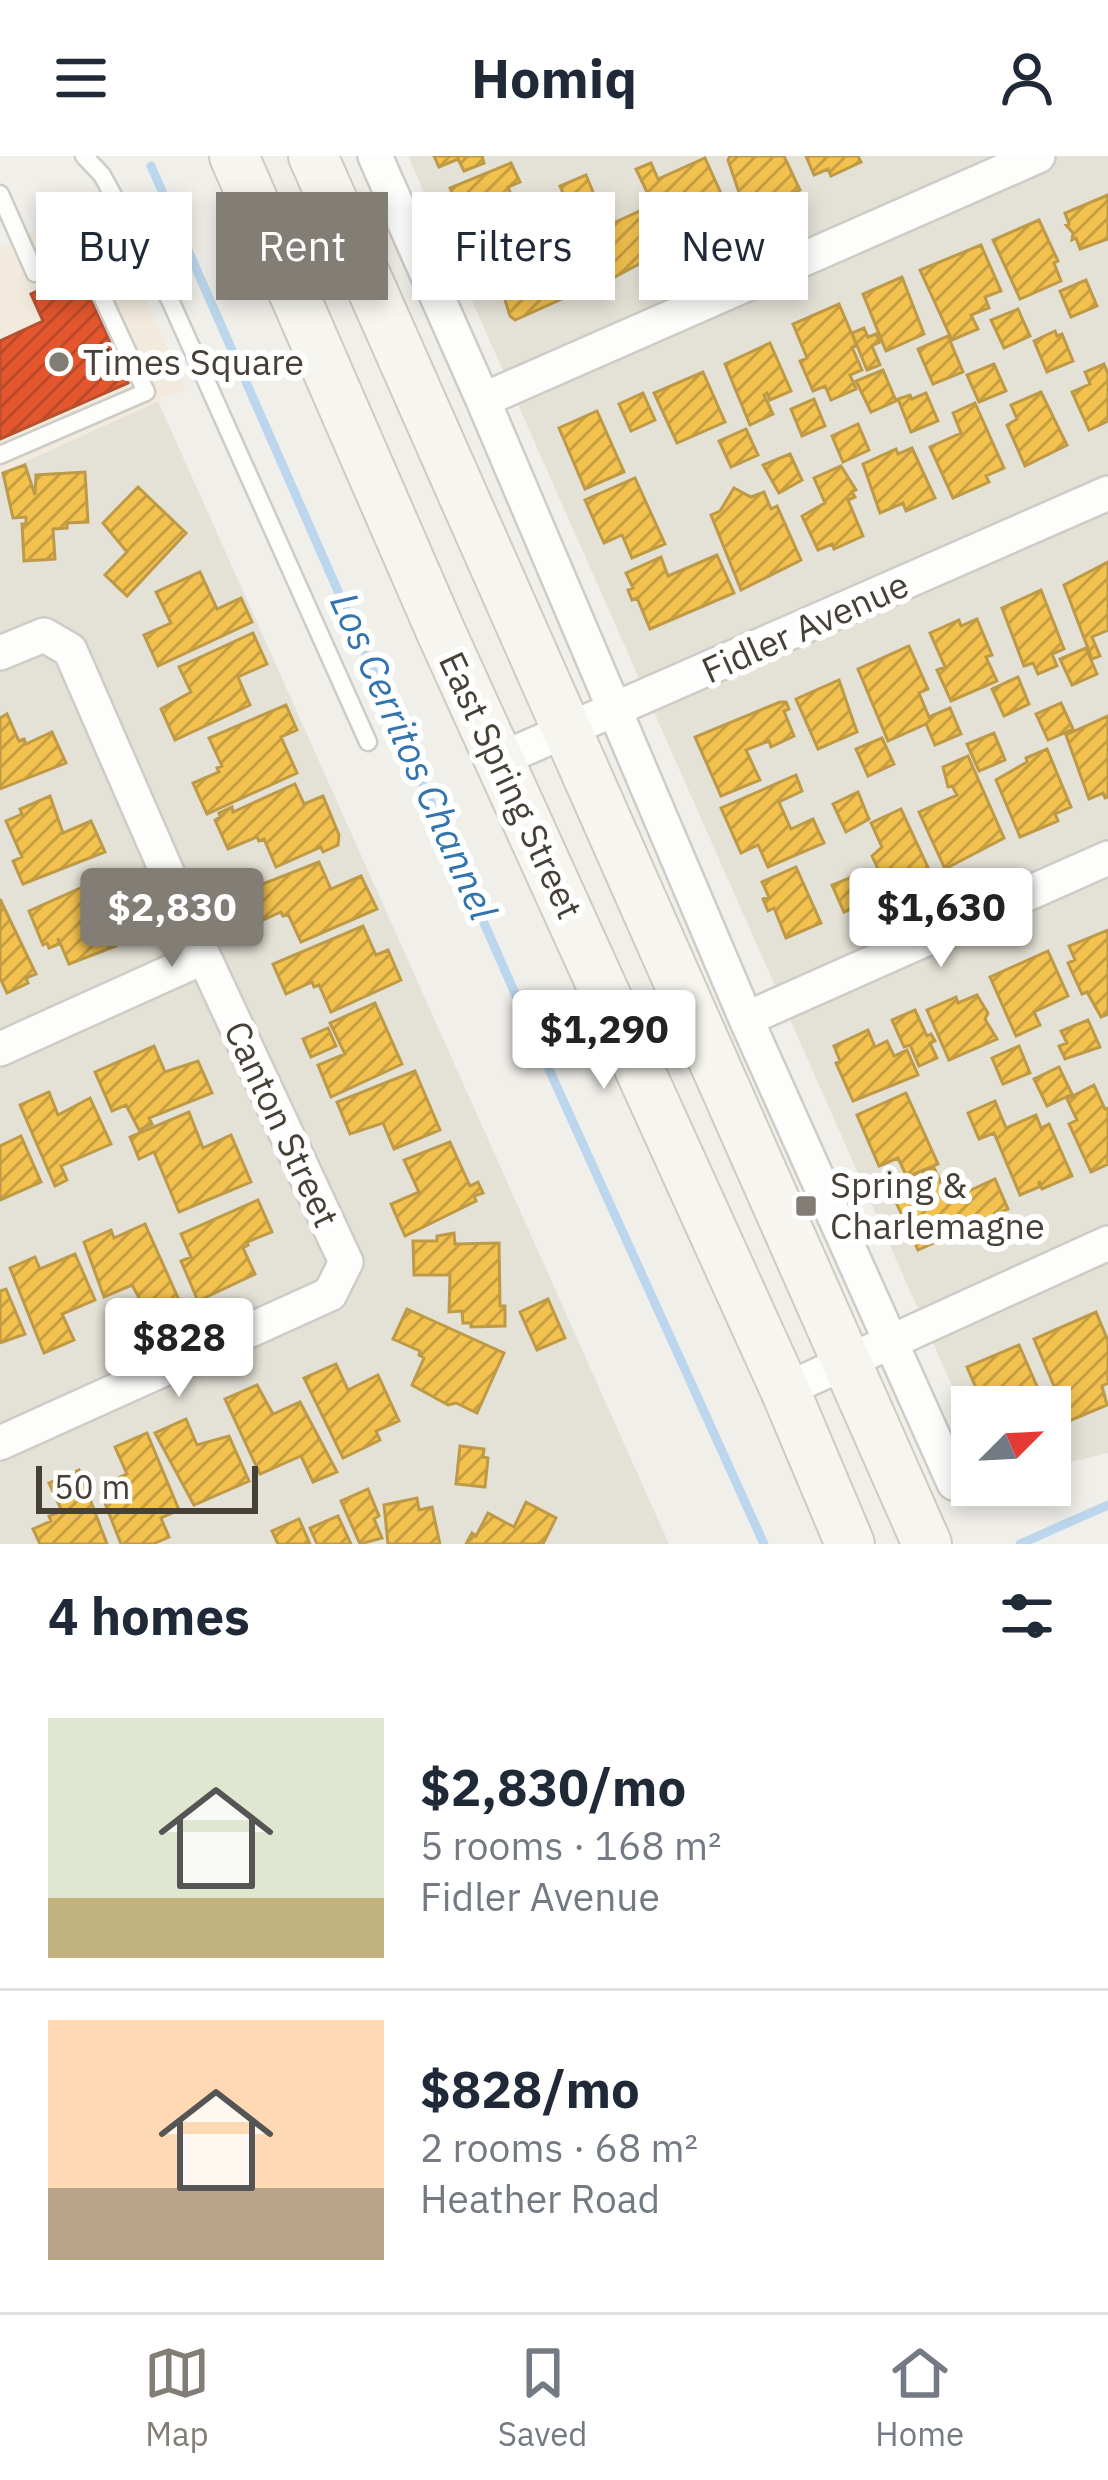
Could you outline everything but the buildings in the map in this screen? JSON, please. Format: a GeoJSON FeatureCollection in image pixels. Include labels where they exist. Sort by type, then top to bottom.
{"type":"FeatureCollection","features":[{"type":"Feature","properties":{"kind":"main road","name":"East Spring Street"},"geometry":{"type":"LineString","coordinates":[[234,156],[441,632],[785,1390],[850,1544]]}},
{"type":"Feature","properties":{"kind":"main road","name":"East Spring Street"},"geometry":{"type":"LineString","coordinates":[[313,156],[920,1528]]}},
{"type":"Feature","properties":{"kind":"street"},"geometry":{"type":"LineString","coordinates":[[374,156],[746,1019],[951,1476]]}},
{"type":"Feature","properties":{"kind":"street"},"geometry":{"type":"LineString","coordinates":[[483,400],[1038,156]]}},
{"type":"Feature","properties":{"kind":"street","name":"Fidler Avenue"},"geometry":{"type":"LineString","coordinates":[[501,759],[1108,493]]}},
{"type":"Feature","properties":{"kind":"street","name":"Canton Street"},"geometry":{"type":"LineString","coordinates":[[0,653],[44,635],[70,650],[204,957],[346,1262],[330,1294],[0,1443]]}},
{"type":"Feature","properties":{"kind":"street"},"geometry":{"type":"LineString","coordinates":[[746,1019],[1108,858]]}},
{"type":"Feature","properties":{"kind":"street"},"geometry":{"type":"LineString","coordinates":[[0,1049],[204,957]]}},
{"type":"Feature","properties":{"kind":"street"},"geometry":{"type":"LineString","coordinates":[[785,1390],[1108,1244]]}},
{"type":"Feature","properties":{"kind":"lane"},"geometry":{"type":"LineString","coordinates":[[84,156],[102,175],[170,300],[368,742]]}},
{"type":"Feature","properties":{"kind":"lane"},"geometry":{"type":"LineString","coordinates":[[0,194],[35,273],[82,253],[146,392],[0,455]]}},
{"type":"Feature","properties":{"kind":"shaded area"},"geometry":{"type":"Polygon","coordinates":[[[408,156],[1108,156],[1108,1453],[1071,1462],[1071,1386],[952,1386],[472,300],[615,300],[615,192],[424,192],[408,156]]]}},
{"type":"Feature","properties":{"kind":"shaded area"},"geometry":{"type":"Polygon","coordinates":[[[36,232],[36,300],[146,300],[186,389],[0,473],[0,247],[36,232]]]}},
{"type":"Feature","properties":{"kind":"shaded area"},"geometry":{"type":"Polygon","coordinates":[[[158,401],[669,1544],[0,1544],[0,473],[158,401]]]}},
{"type":"Feature","properties":{"kind":"waterway","name":"Los Cerritos Channel"},"geometry":{"type":"LineString","coordinates":[[151,166],[528,1023],[764,1544]]}},
{"type":"Feature","properties":{"kind":"waterway"},"geometry":{"type":"LineString","coordinates":[[1020,1544],[1108,1505]]}},
{"type":"Feature","properties":{"kind":"place","name":"Times Square"},"geometry":{"type":"Point","coordinates":[59,362]}},
{"type":"Feature","properties":{"kind":"place","name":"Spring & Charlemagne"},"geometry":{"type":"Point","coordinates":[806,1206]}}]}
